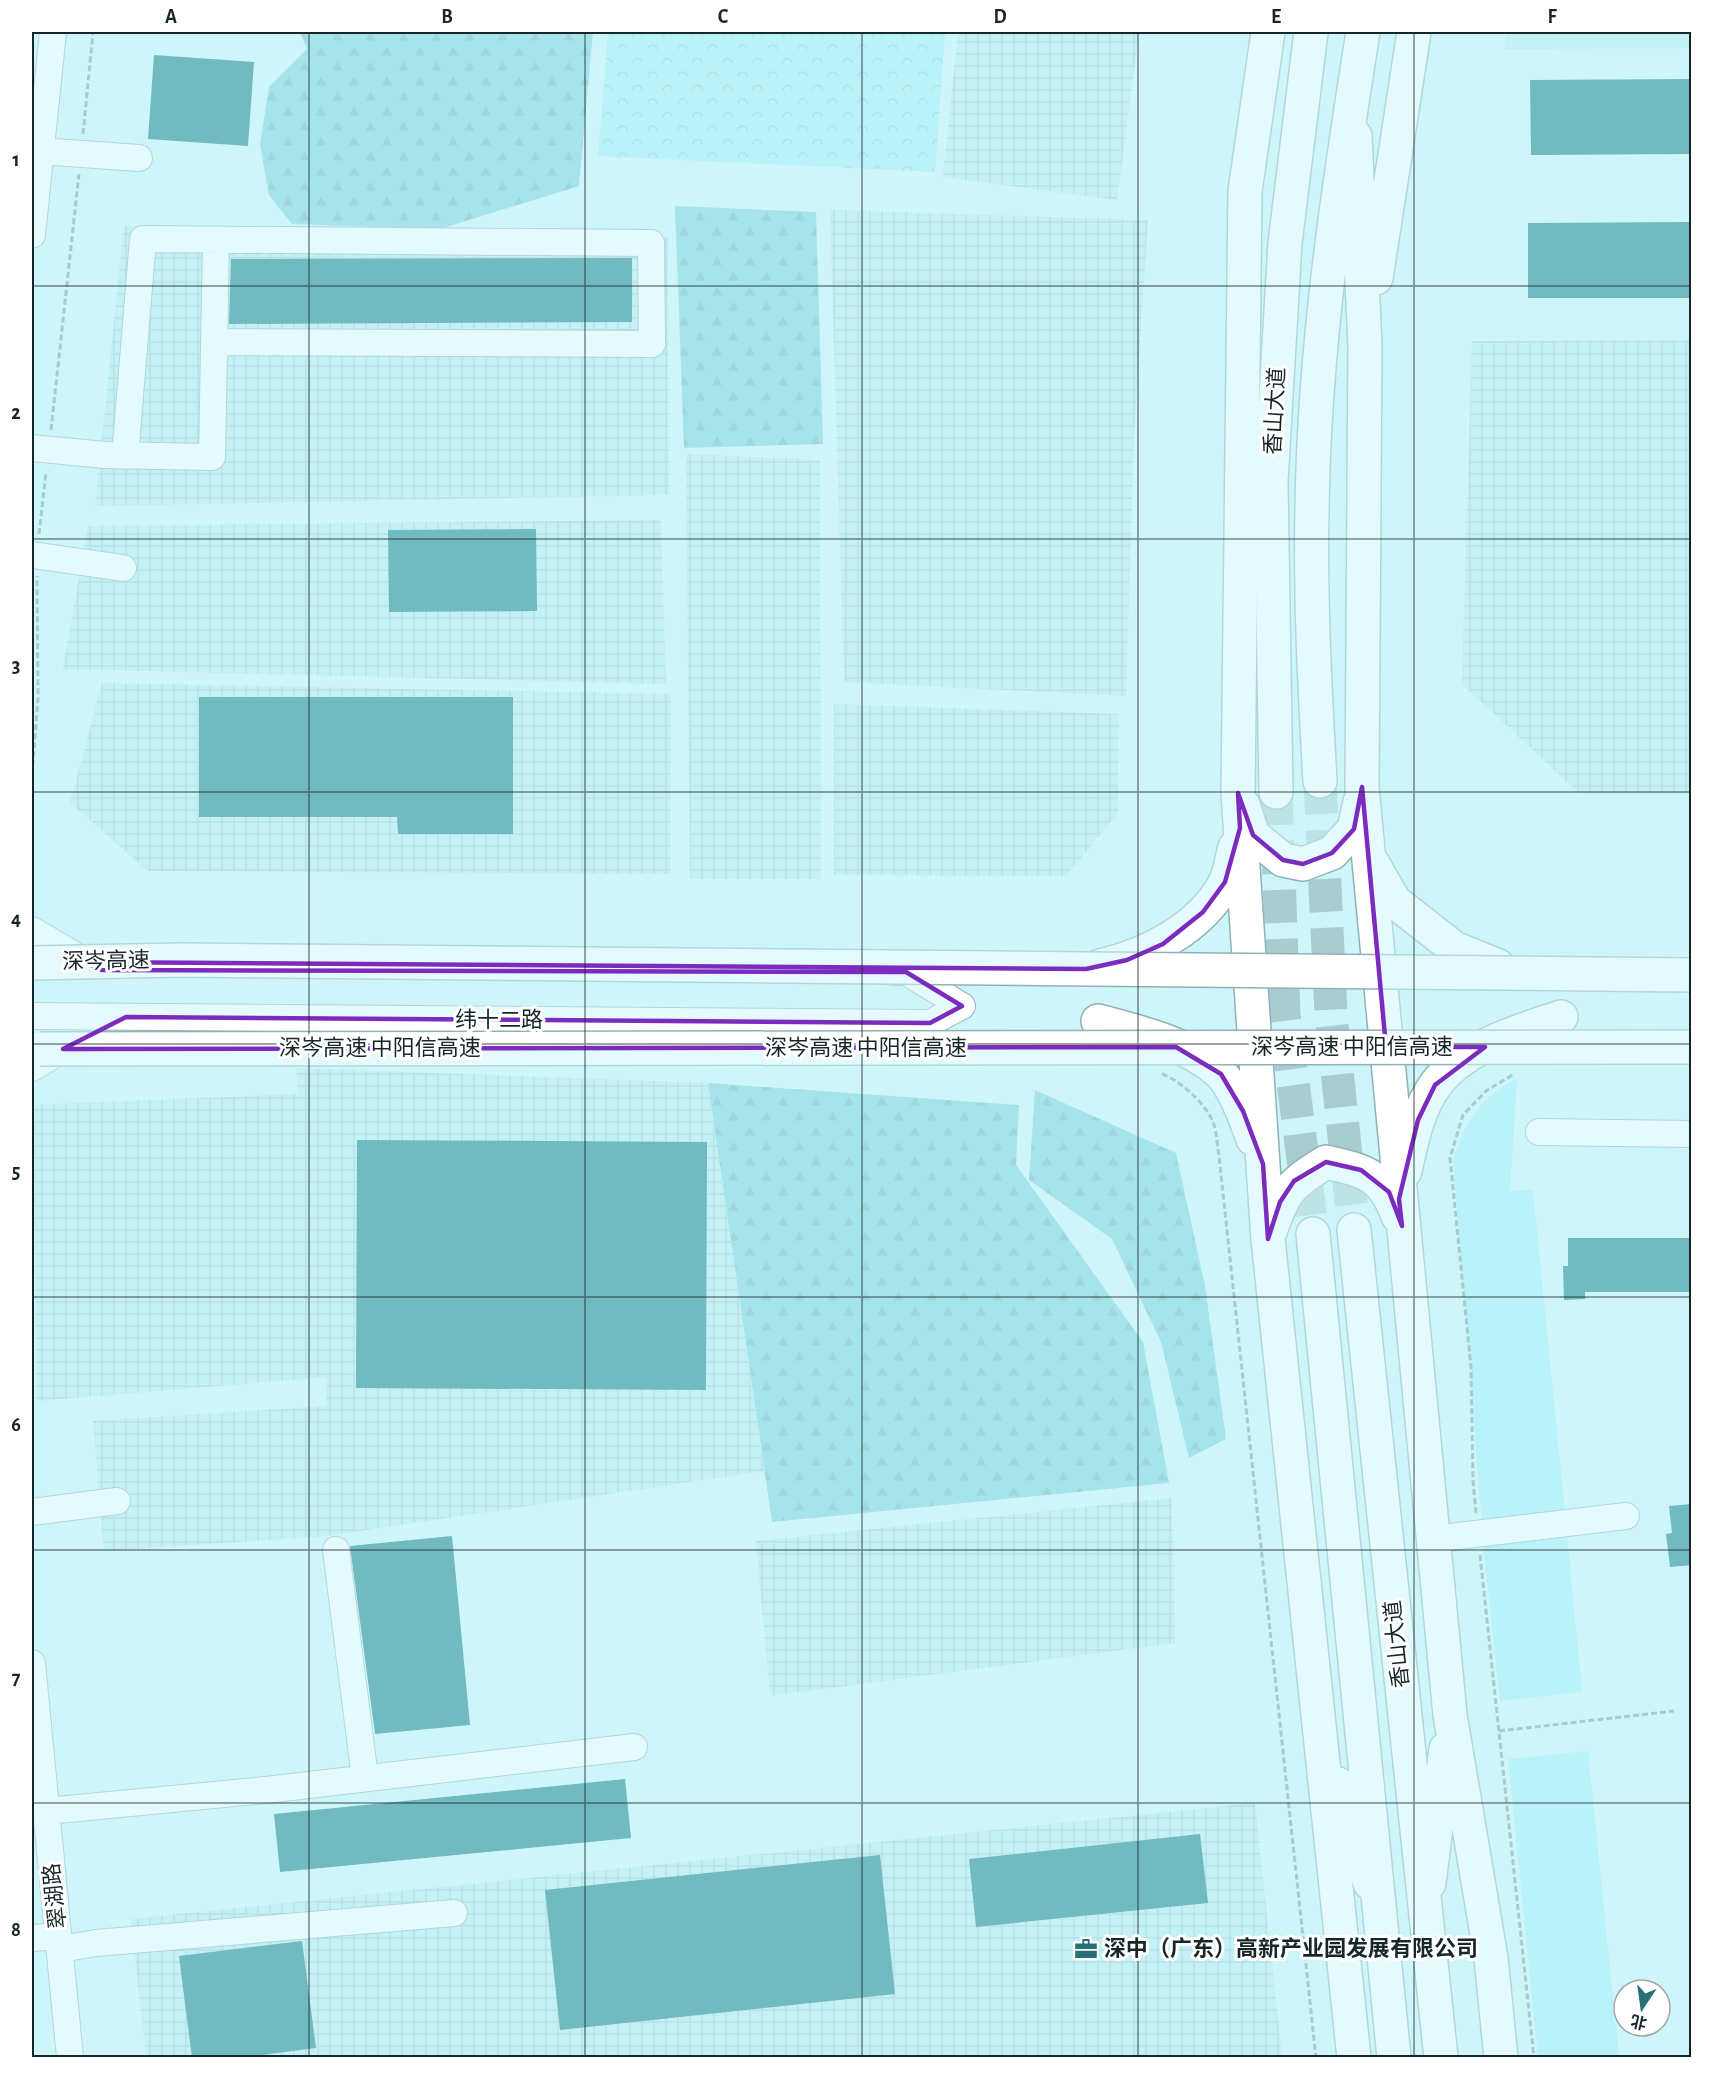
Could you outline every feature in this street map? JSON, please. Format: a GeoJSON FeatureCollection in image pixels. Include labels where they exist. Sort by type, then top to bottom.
{"type":"FeatureCollection","features":[{"type":"Feature","properties":{"kind":"main road"},"geometry":{"type":"LineString","coordinates":[[1268,32],[1245,191],[1238,793],[1268,1239],[1354,2058]]}},
{"type":"Feature","properties":{"kind":"main road","name":"香山大道"},"geometry":{"type":"LineString","coordinates":[[1276,792],[1271,481],[1286,243],[1311,32]]}},
{"type":"Feature","properties":{"kind":"main road","name":"香山大道"},"geometry":{"type":"LineString","coordinates":[[1320,781],[1314,675],[1312,509],[1323,317],[1363,32]]}},
{"type":"Feature","properties":{"kind":"main road"},"geometry":{"type":"LineString","coordinates":[[1365,345],[1414,32]]}},
{"type":"Feature","properties":{"kind":"main road"},"geometry":{"type":"LineString","coordinates":[[1244,356],[1305,88]]}},
{"type":"Feature","properties":{"kind":"main road"},"geometry":{"type":"LineString","coordinates":[[1353,92],[1365,345],[1362,787],[1400,1213],[1450,1715],[1491,1958],[1501,2058]]}},
{"type":"Feature","properties":{"kind":"main road"},"geometry":{"type":"LineString","coordinates":[[1238,793],[1253,835],[1283,860],[1303,864],[1332,854],[1354,830],[1362,787]]}},
{"type":"Feature","properties":{"kind":"main road"},"geometry":{"type":"LineString","coordinates":[[1069,972],[1127,960],[1163,944],[1203,912],[1225,882],[1240,828]]}},
{"type":"Feature","properties":{"kind":"main road"},"geometry":{"type":"LineString","coordinates":[[1368,856],[1394,901],[1454,948],[1498,966]]}},
{"type":"Feature","properties":{"kind":"main road"},"geometry":{"type":"LineString","coordinates":[[32,950],[181,960],[1692,975]]}},
{"type":"Feature","properties":{"kind":"main road","name":"深岑高速"},"geometry":{"type":"LineString","coordinates":[[32,963],[181,960]]}},
{"type":"Feature","properties":{"kind":"main road"},"geometry":{"type":"LineString","coordinates":[[1400,1213],[1418,1120],[1435,1085],[1454,1067],[1499,1038],[1561,1017]]}},
{"type":"Feature","properties":{"kind":"main road"},"geometry":{"type":"LineString","coordinates":[[1098,1021],[1154,1037],[1194,1056],[1221,1074],[1243,1112],[1263,1164]]}},
{"type":"Feature","properties":{"kind":"main road","name":"深岑高速 中阳信高速"},"geometry":{"type":"LineString","coordinates":[[34,1054],[1692,1047]]}},
{"type":"Feature","properties":{"kind":"main road"},"geometry":{"type":"LineString","coordinates":[[1268,1239],[1280,1202],[1294,1181],[1326,1162],[1361,1170],[1389,1192],[1400,1213]]}},
{"type":"Feature","properties":{"kind":"main road","name":"香山大道"},"geometry":{"type":"LineString","coordinates":[[1354,1230],[1441,2058]]}},
{"type":"Feature","properties":{"kind":"main road","name":"香山大道"},"geometry":{"type":"LineString","coordinates":[[1313,1234],[1394,2058]]}},
{"type":"Feature","properties":{"kind":"main road"},"geometry":{"type":"LineString","coordinates":[[1425,1911],[1450,1715]]}},
{"type":"Feature","properties":{"kind":"main road"},"geometry":{"type":"LineString","coordinates":[[1317,1722],[1380,1914]]}},
{"type":"Feature","properties":{"kind":"street"},"geometry":{"type":"LineString","coordinates":[[32,235],[53,32]]}},
{"type":"Feature","properties":{"kind":"street"},"geometry":{"type":"LineString","coordinates":[[40,151],[82,152],[139,159]]}},
{"type":"Feature","properties":{"kind":"street"},"geometry":{"type":"LineString","coordinates":[[125,456],[142,239],[651,243],[652,344],[216,342]]}},
{"type":"Feature","properties":{"kind":"street"},"geometry":{"type":"LineString","coordinates":[[40,448],[125,456],[212,457],[216,342],[216,240]]}},
{"type":"Feature","properties":{"kind":"street"},"geometry":{"type":"LineString","coordinates":[[34,555],[123,568]]}},
{"type":"Feature","properties":{"kind":"street"},"geometry":{"type":"LineString","coordinates":[[32,930],[102,970]]}},
{"type":"Feature","properties":{"kind":"street"},"geometry":{"type":"LineString","coordinates":[[32,970],[102,970]]}},
{"type":"Feature","properties":{"kind":"street","name":"纬十二路"},"geometry":{"type":"LineString","coordinates":[[32,1016],[930,1023],[962,1006],[906,972],[102,970]]}},
{"type":"Feature","properties":{"kind":"street"},"geometry":{"type":"LineString","coordinates":[[34,1054],[44,1059],[126,1017]]}},
{"type":"Feature","properties":{"kind":"street"},"geometry":{"type":"LineString","coordinates":[[1539,1132],[1692,1134]]}},
{"type":"Feature","properties":{"kind":"street"},"geometry":{"type":"LineString","coordinates":[[32,1512],[117,1501]]}},
{"type":"Feature","properties":{"kind":"street"},"geometry":{"type":"LineString","coordinates":[[1433,1539],[1626,1516]]}},
{"type":"Feature","properties":{"kind":"street"},"geometry":{"type":"LineString","coordinates":[[336,1550],[365,1778]]}},
{"type":"Feature","properties":{"kind":"street","name":"翠湖路"},"geometry":{"type":"LineString","coordinates":[[32,1663],[36,1754],[47,1811],[70,2058]]}},
{"type":"Feature","properties":{"kind":"street"},"geometry":{"type":"LineString","coordinates":[[47,1811],[634,1747]]}},
{"type":"Feature","properties":{"kind":"street"},"geometry":{"type":"LineString","coordinates":[[32,1938],[60,1942],[96,1943],[454,1913]]}},
{"type":"Feature","properties":{"kind":"path"},"geometry":{"type":"LineString","coordinates":[[32,775],[38,698],[34,555],[40,448],[82,152],[93,32]]}},
{"type":"Feature","properties":{"kind":"path"},"geometry":{"type":"LineString","coordinates":[[1160,1074],[1169,1077],[1198,1100],[1213,1122],[1219,1156],[1316,2058]]}},
{"type":"Feature","properties":{"kind":"path"},"geometry":{"type":"LineString","coordinates":[[1499,1731],[1674,1711]]}},
{"type":"Feature","properties":{"kind":"highlighted area"},"geometry":{"type":"Polygon","coordinates":[[[1362,787],[1386,1047],[1485,1047],[1435,1085],[1418,1120],[1399,1199],[1402,1226],[1389,1192],[1361,1170],[1326,1162],[1294,1181],[1280,1202],[1268,1239],[1263,1164],[1243,1111],[1221,1074],[1176,1047],[63,1049],[126,1017],[930,1023],[962,1006],[906,972],[102,970],[85,962],[1086,969],[1127,960],[1163,944],[1203,912],[1225,882],[1240,828],[1238,793],[1253,835],[1283,860],[1303,864],[1332,853],[1354,829],[1362,787]]]}},
{"type":"Feature","properties":{"kind":"shaded area"},"geometry":{"type":"Polygon","coordinates":[[[958,32],[1139,32],[1117,200],[943,177],[958,32]]]}},
{"type":"Feature","properties":{"kind":"shaded area"},"geometry":{"type":"Polygon","coordinates":[[[1506,32],[1691,32],[1691,48],[1504,49],[1506,32]]]}},
{"type":"Feature","properties":{"kind":"shaded area"},"geometry":{"type":"Polygon","coordinates":[[[830,210],[1148,220],[1134,433],[1126,696],[844,682],[830,210]]]}},
{"type":"Feature","properties":{"kind":"shaded area"},"geometry":{"type":"Polygon","coordinates":[[[124,226],[668,237],[669,495],[95,506],[124,226]]]}},
{"type":"Feature","properties":{"kind":"shaded area"},"geometry":{"type":"Polygon","coordinates":[[[1691,340],[1691,794],[1580,794],[1462,684],[1472,341],[1691,340]]]}},
{"type":"Feature","properties":{"kind":"shaded area"},"geometry":{"type":"Polygon","coordinates":[[[686,454],[820,460],[821,879],[690,879],[686,454]]]}},
{"type":"Feature","properties":{"kind":"shaded area"},"geometry":{"type":"Polygon","coordinates":[[[661,520],[666,684],[63,669],[88,526],[661,520]]]}},
{"type":"Feature","properties":{"kind":"shaded area"},"geometry":{"type":"Polygon","coordinates":[[[102,683],[671,694],[670,874],[148,871],[70,803],[102,683]]]}},
{"type":"Feature","properties":{"kind":"shaded area"},"geometry":{"type":"Polygon","coordinates":[[[834,704],[1119,714],[1118,813],[1066,876],[834,875],[834,704]]]}},
{"type":"Feature","properties":{"kind":"shaded area"},"geometry":{"type":"Polygon","coordinates":[[[296,1068],[708,1083],[764,1471],[327,1536],[104,1551],[93,1421],[326,1406],[327,1377],[37,1401],[32,1105],[298,1094],[296,1068]]]}},
{"type":"Feature","properties":{"kind":"shaded area"},"geometry":{"type":"Polygon","coordinates":[[[1172,1498],[1175,1643],[770,1696],[756,1541],[1172,1498]]]}},
{"type":"Feature","properties":{"kind":"shaded area"},"geometry":{"type":"Polygon","coordinates":[[[1255,1803],[1282,2057],[146,2057],[131,1919],[1255,1803]]]}},
{"type":"Feature","properties":{"kind":"green space"},"geometry":{"type":"Polygon","coordinates":[[[300,32],[593,32],[579,186],[440,229],[292,224],[269,195],[260,144],[269,87],[307,49],[300,32]]]}},
{"type":"Feature","properties":{"kind":"green space"},"geometry":{"type":"Polygon","coordinates":[[[608,32],[945,32],[935,172],[598,156],[608,32]]]}},
{"type":"Feature","properties":{"kind":"green space"},"geometry":{"type":"Polygon","coordinates":[[[675,206],[816,212],[823,444],[684,448],[675,206]]]}},
{"type":"Feature","properties":{"kind":"green space"},"geometry":{"type":"Polygon","coordinates":[[[1517,1079],[1510,1191],[1533,1190],[1565,1514],[1482,1526],[1453,1161],[1457,1147],[1476,1112],[1493,1094],[1517,1079]]]}},
{"type":"Feature","properties":{"kind":"green space"},"geometry":{"type":"Polygon","coordinates":[[[708,1083],[1019,1105],[1016,1165],[1143,1342],[1169,1483],[772,1522],[708,1083]]]}},
{"type":"Feature","properties":{"kind":"green space"},"geometry":{"type":"Polygon","coordinates":[[[1035,1090],[1176,1153],[1205,1286],[1226,1439],[1189,1458],[1161,1342],[1112,1239],[1029,1180],[1035,1090]]]}},
{"type":"Feature","properties":{"kind":"green space"},"geometry":{"type":"Polygon","coordinates":[[[1567,1535],[1582,1692],[1500,1701],[1483,1544],[1567,1535]]]}},
{"type":"Feature","properties":{"kind":"green space"},"geometry":{"type":"Polygon","coordinates":[[[1588,1751],[1612,1988],[1612,2038],[1617,2038],[1619,2057],[1538,2057],[1508,1759],[1588,1751]]]}},
{"type":"Feature","properties":{"kind":"building"},"geometry":{"type":"Polygon","coordinates":[[[154,55],[254,62],[248,146],[148,139],[154,55]]]}},
{"type":"Feature","properties":{"kind":"building"},"geometry":{"type":"Polygon","coordinates":[[[1692,79],[1692,154],[1531,155],[1530,80],[1692,79]]]}},
{"type":"Feature","properties":{"kind":"building"},"geometry":{"type":"Polygon","coordinates":[[[1692,222],[1692,298],[1528,298],[1528,223],[1692,222]]]}},
{"type":"Feature","properties":{"kind":"building"},"geometry":{"type":"Polygon","coordinates":[[[632,258],[632,322],[229,324],[231,259],[632,258]]]}},
{"type":"Feature","properties":{"kind":"building"},"geometry":{"type":"Polygon","coordinates":[[[536,529],[537,611],[389,612],[388,530],[536,529]]]}},
{"type":"Feature","properties":{"kind":"building"},"geometry":{"type":"Polygon","coordinates":[[[199,697],[513,697],[513,834],[398,834],[397,817],[199,817],[199,697]]]}},
{"type":"Feature","properties":{"kind":"building"},"geometry":{"type":"Polygon","coordinates":[[[357,1140],[707,1142],[706,1390],[356,1388],[357,1140]]]}},
{"type":"Feature","properties":{"kind":"building"},"geometry":{"type":"Polygon","coordinates":[[[1568,1238],[1692,1238],[1692,1292],[1585,1292],[1585,1299],[1564,1300],[1563,1266],[1568,1266],[1568,1238]]]}},
{"type":"Feature","properties":{"kind":"building"},"geometry":{"type":"Polygon","coordinates":[[[1692,1504],[1692,1565],[1670,1567],[1666,1534],[1672,1533],[1669,1506],[1692,1504]]]}},
{"type":"Feature","properties":{"kind":"building"},"geometry":{"type":"Polygon","coordinates":[[[452,1536],[470,1725],[375,1734],[350,1546],[452,1536]]]}},
{"type":"Feature","properties":{"kind":"building"},"geometry":{"type":"Polygon","coordinates":[[[625,1779],[631,1838],[280,1872],[274,1814],[625,1779]]]}},
{"type":"Feature","properties":{"kind":"building"},"geometry":{"type":"Polygon","coordinates":[[[1200,1834],[1208,1903],[976,1927],[969,1859],[1200,1834]]]}},
{"type":"Feature","properties":{"kind":"building"},"geometry":{"type":"Polygon","coordinates":[[[880,1855],[895,1994],[560,2030],[545,1890],[880,1855]]]}},
{"type":"Feature","properties":{"kind":"building"},"geometry":{"type":"Polygon","coordinates":[[[302,1941],[316,2048],[239,2058],[192,2058],[179,1956],[302,1941]]]}},
{"type":"Feature","properties":{"kind":"tunnel"},"geometry":{"type":"LineString","coordinates":[[1320,781],[1331,1014],[1354,1230]]}},
{"type":"Feature","properties":{"kind":"tunnel"},"geometry":{"type":"LineString","coordinates":[[1276,792],[1284,1015],[1313,1234]]}},
{"type":"Feature","properties":{"kind":"place","name":"深中（广东）高新产业园发展有限公司"},"geometry":{"type":"Point","coordinates":[1086,1949]}}]}
